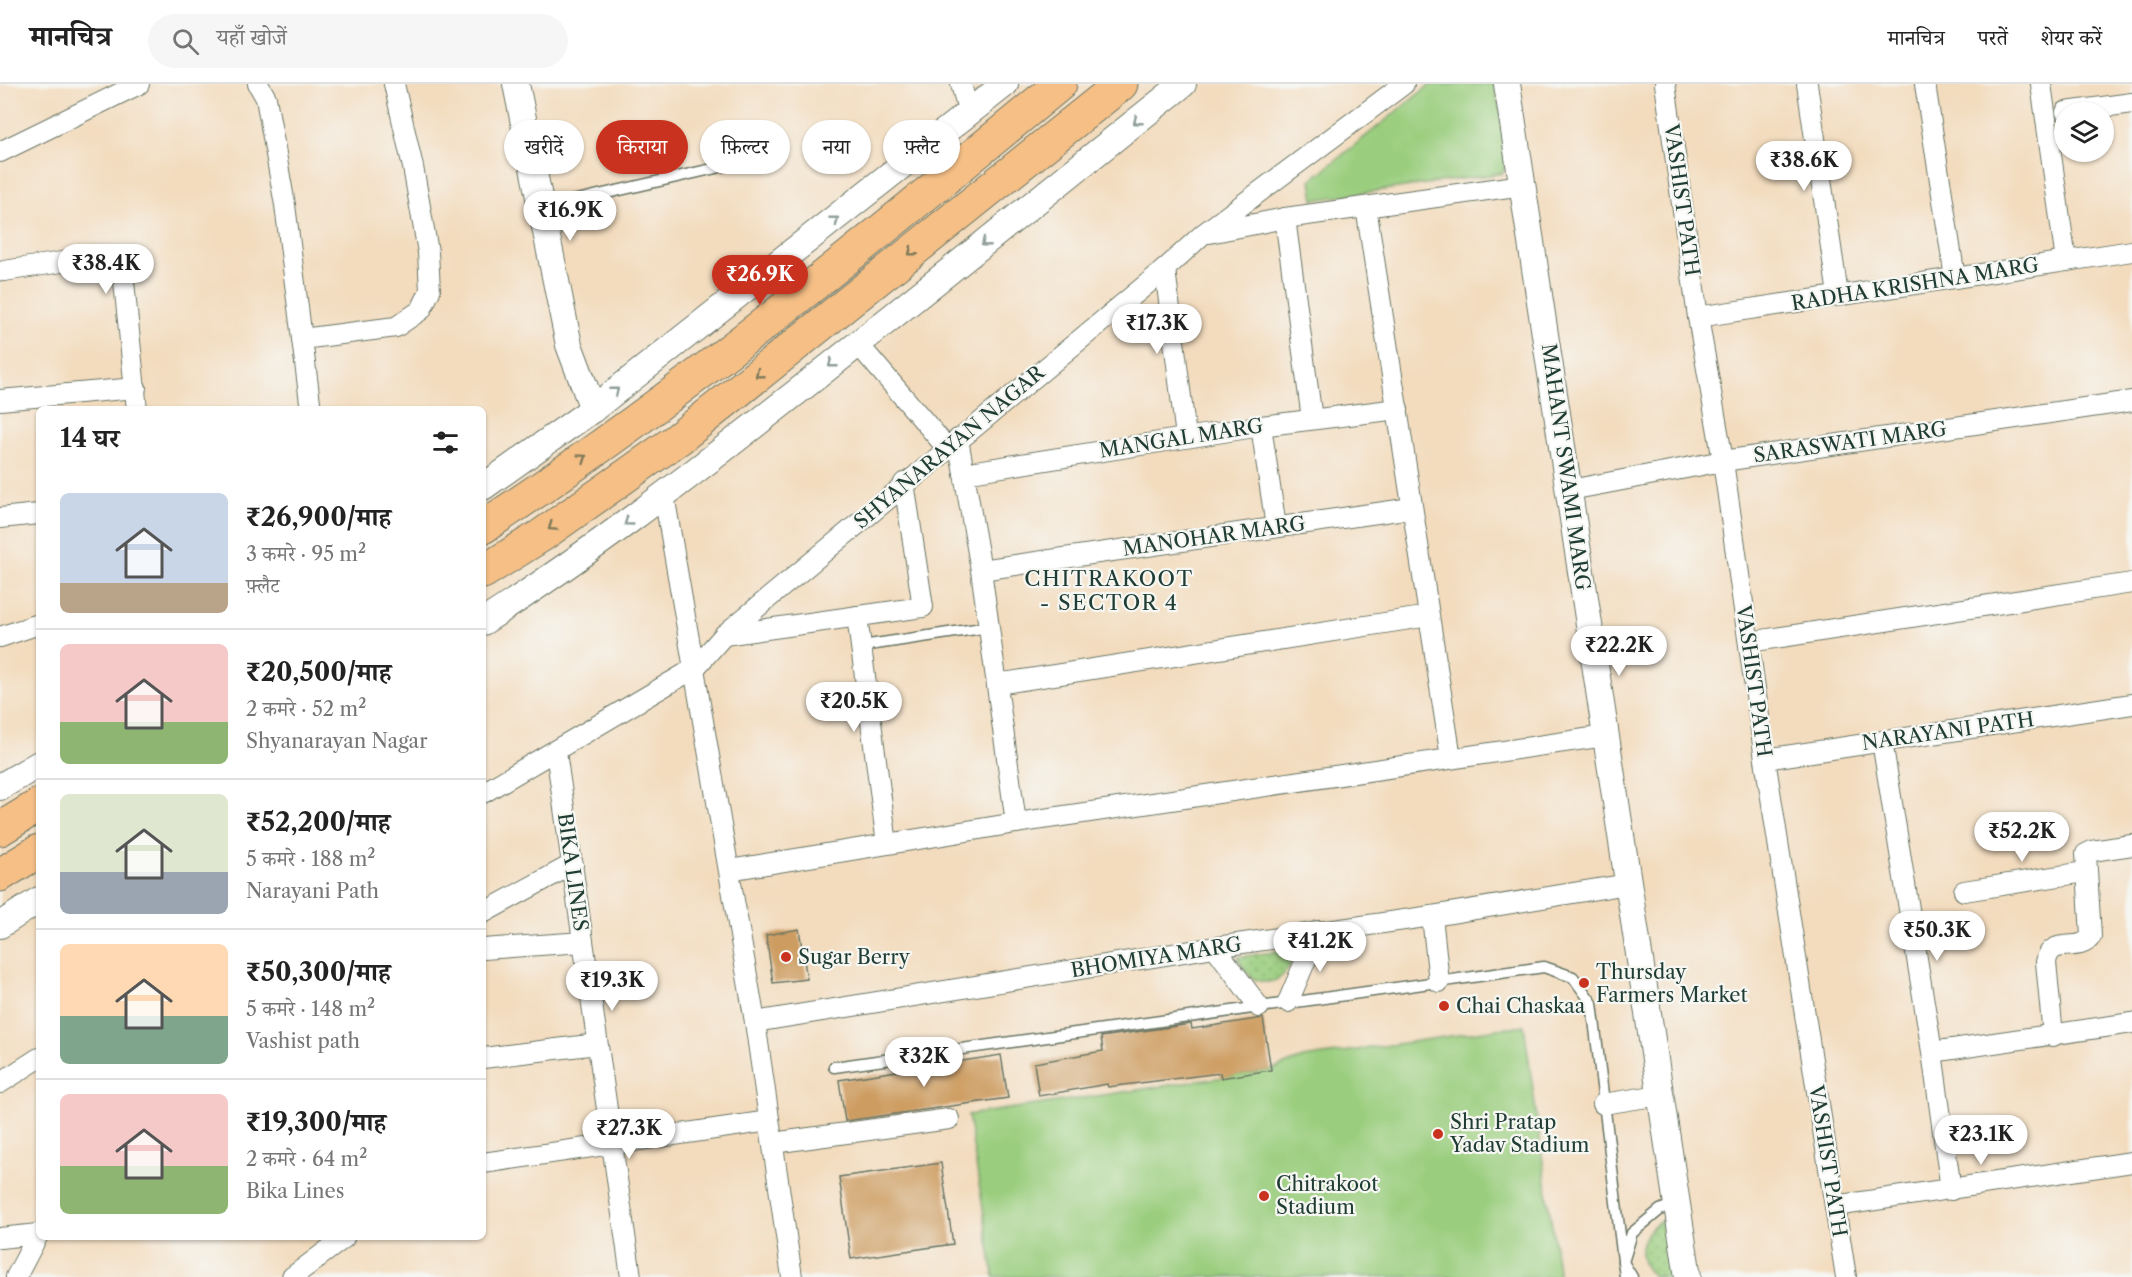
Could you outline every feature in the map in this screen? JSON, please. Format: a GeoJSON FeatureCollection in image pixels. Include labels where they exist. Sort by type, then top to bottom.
{"type":"FeatureCollection","features":[{"type":"Feature","properties":{"kind":"highway"},"geometry":{"type":"LineString","coordinates":[[486,525],[620,433],[692,379],[897,218],[1060,84]]}},
{"type":"Feature","properties":{"kind":"highway"},"geometry":{"type":"LineString","coordinates":[[486,570],[542,535],[678,439],[1121,84]]}},
{"type":"Feature","properties":{"kind":"highway"},"geometry":{"type":"LineString","coordinates":[[0,829],[36,807]]}},
{"type":"Feature","properties":{"kind":"highway"},"geometry":{"type":"LineString","coordinates":[[0,876],[36,853]]}},
{"type":"Feature","properties":{"kind":"street"},"geometry":{"type":"LineString","coordinates":[[0,152],[140,84]]}},
{"type":"Feature","properties":{"kind":"street"},"geometry":{"type":"LineString","coordinates":[[258,84],[266,99],[285,205],[311,406]]}},
{"type":"Feature","properties":{"kind":"street"},"geometry":{"type":"LineString","coordinates":[[302,339],[396,327],[421,310],[430,291],[424,231],[394,84]]}},
{"type":"Feature","properties":{"kind":"street"},"geometry":{"type":"LineString","coordinates":[[516,84],[569,345],[593,409]]}},
{"type":"Feature","properties":{"kind":"street"},"geometry":{"type":"LineString","coordinates":[[961,84],[969,114]]}},
{"type":"Feature","properties":{"kind":"street"},"geometry":{"type":"LineString","coordinates":[[486,485],[593,409],[1005,84]]}},
{"type":"Feature","properties":{"kind":"street"},"geometry":{"type":"LineString","coordinates":[[486,620],[531,592],[664,495],[858,344],[1183,84]]}},
{"type":"Feature","properties":{"kind":"street","name":"SHYANARAYAN NAGAR"},"geometry":{"type":"LineString","coordinates":[[486,791],[695,668],[724,635],[904,483],[1165,269],[1203,234],[1404,84]]}},
{"type":"Feature","properties":{"kind":"street","name":"VASHIST PATH"},"geometry":{"type":"LineString","coordinates":[[1665,84],[1698,317],[1723,461],[1765,759],[1846,1277]]}},
{"type":"Feature","properties":{"kind":"street"},"geometry":{"type":"LineString","coordinates":[[1807,84],[1838,295]]}},
{"type":"Feature","properties":{"kind":"street"},"geometry":{"type":"LineString","coordinates":[[1925,84],[1955,278]]}},
{"type":"Feature","properties":{"kind":"street"},"geometry":{"type":"LineString","coordinates":[[2041,84],[2054,107]]}},
{"type":"Feature","properties":{"kind":"street","name":"MAHANT SWAMI MARG"},"geometry":{"type":"LineString","coordinates":[[1512,87],[1523,185],[1688,1277]]}},
{"type":"Feature","properties":{"kind":"street"},"geometry":{"type":"LineString","coordinates":[[2114,106],[2132,103]]}},
{"type":"Feature","properties":{"kind":"street"},"geometry":{"type":"LineString","coordinates":[[2061,162],[2066,261]]}},
{"type":"Feature","properties":{"kind":"street"},"geometry":{"type":"LineString","coordinates":[[1203,234],[1285,218],[1523,185]]}},
{"type":"Feature","properties":{"kind":"street"},"geometry":{"type":"LineString","coordinates":[[1366,207],[1452,758]]}},
{"type":"Feature","properties":{"kind":"street"},"geometry":{"type":"LineString","coordinates":[[1285,218],[1312,419]]}},
{"type":"Feature","properties":{"kind":"street","name":"RADHA KRISHNA MARG"},"geometry":{"type":"LineString","coordinates":[[1698,317],[2132,251]]}},
{"type":"Feature","properties":{"kind":"street"},"geometry":{"type":"LineString","coordinates":[[4,270],[94,257],[111,260],[123,272],[137,406]]}},
{"type":"Feature","properties":{"kind":"street"},"geometry":{"type":"LineString","coordinates":[[1165,269],[1186,437]]}},
{"type":"Feature","properties":{"kind":"street"},"geometry":{"type":"LineString","coordinates":[[858,344],[953,443],[964,473],[981,570],[1016,824]]}},
{"type":"Feature","properties":{"kind":"street"},"geometry":{"type":"LineString","coordinates":[[0,400],[136,388]]}},
{"type":"Feature","properties":{"kind":"street","name":"SARASWATI MARG"},"geometry":{"type":"LineString","coordinates":[[1570,490],[1723,461],[2132,401]]}},
{"type":"Feature","properties":{"kind":"street","name":"MANGAL MARG"},"geometry":{"type":"LineString","coordinates":[[964,473],[1186,437],[1398,409]]}},
{"type":"Feature","properties":{"kind":"street"},"geometry":{"type":"LineString","coordinates":[[1261,426],[1276,527]]}},
{"type":"Feature","properties":{"kind":"street"},"geometry":{"type":"LineString","coordinates":[[724,635],[923,607],[904,483]]}},
{"type":"Feature","properties":{"kind":"street"},"geometry":{"type":"LineString","coordinates":[[664,495],[755,1022],[792,1277]]}},
{"type":"Feature","properties":{"kind":"street","name":"MANOHAR MARG"},"geometry":{"type":"LineString","coordinates":[[981,570],[1412,508]]}},
{"type":"Feature","properties":{"kind":"street"},"geometry":{"type":"LineString","coordinates":[[0,518],[36,514]]}},
{"type":"Feature","properties":{"kind":"street"},"geometry":{"type":"LineString","coordinates":[[1749,642],[2132,583]]}},
{"type":"Feature","properties":{"kind":"street"},"geometry":{"type":"LineString","coordinates":[[857,616],[887,844]]}},
{"type":"Feature","properties":{"kind":"street"},"geometry":{"type":"LineString","coordinates":[[997,684],[1429,616]]}},
{"type":"Feature","properties":{"kind":"street"},"geometry":{"type":"LineString","coordinates":[[0,637],[36,625]]}},
{"type":"Feature","properties":{"kind":"street","name":"NARAYANI PATH"},"geometry":{"type":"LineString","coordinates":[[1765,759],[2132,704]]}},
{"type":"Feature","properties":{"kind":"street"},"geometry":{"type":"LineString","coordinates":[[729,870],[1016,824],[1605,736]]}},
{"type":"Feature","properties":{"kind":"street"},"geometry":{"type":"LineString","coordinates":[[1882,741],[1932,1052],[1951,1190]]}},
{"type":"Feature","properties":{"kind":"street","name":"BIKA LINES"},"geometry":{"type":"LineString","coordinates":[[556,752],[613,1143],[630,1277]]}},
{"type":"Feature","properties":{"kind":"street"},"geometry":{"type":"LineString","coordinates":[[0,787],[36,766]]}},
{"type":"Feature","properties":{"kind":"street"},"geometry":{"type":"LineString","coordinates":[[2053,1036],[2047,952],[2053,948],[2083,943],[2091,936],[2085,872],[2086,854],[2132,845]]}},
{"type":"Feature","properties":{"kind":"street"},"geometry":{"type":"LineString","coordinates":[[486,911],[573,864]]}},
{"type":"Feature","properties":{"kind":"street"},"geometry":{"type":"LineString","coordinates":[[1964,891],[2085,872]]}},
{"type":"Feature","properties":{"kind":"street","name":"BHOMIYA MARG"},"geometry":{"type":"LineString","coordinates":[[755,1022],[1215,947],[1432,916],[1628,884]]}},
{"type":"Feature","properties":{"kind":"street"},"geometry":{"type":"LineString","coordinates":[[0,925],[36,902]]}},
{"type":"Feature","properties":{"kind":"street"},"geometry":{"type":"LineString","coordinates":[[1432,916],[1439,982]]}},
{"type":"Feature","properties":{"kind":"street"},"geometry":{"type":"LineString","coordinates":[[1288,1002],[1318,931]]}},
{"type":"Feature","properties":{"kind":"street"},"geometry":{"type":"LineString","coordinates":[[486,949],[583,942]]}},
{"type":"Feature","properties":{"kind":"street"},"geometry":{"type":"LineString","coordinates":[[1215,947],[1259,1006]]}},
{"type":"Feature","properties":{"kind":"street"},"geometry":{"type":"LineString","coordinates":[[1932,1052],[2132,1023]]}},
{"type":"Feature","properties":{"kind":"street"},"geometry":{"type":"LineString","coordinates":[[486,1058],[597,1044]]}},
{"type":"Feature","properties":{"kind":"street"},"geometry":{"type":"LineString","coordinates":[[0,1083],[36,1060]]}},
{"type":"Feature","properties":{"kind":"street"},"geometry":{"type":"LineString","coordinates":[[1603,1104],[1660,1095]]}},
{"type":"Feature","properties":{"kind":"street"},"geometry":{"type":"LineString","coordinates":[[773,1143],[949,1119]]}},
{"type":"Feature","properties":{"kind":"street"},"geometry":{"type":"LineString","coordinates":[[486,1163],[769,1120]]}},
{"type":"Feature","properties":{"kind":"street"},"geometry":{"type":"LineString","coordinates":[[1835,1206],[2132,1162]]}},
{"type":"Feature","properties":{"kind":"street"},"geometry":{"type":"LineString","coordinates":[[0,1238],[36,1234]]}},
{"type":"Feature","properties":{"kind":"street"},"geometry":{"type":"LineString","coordinates":[[16,1277],[36,1238]]}},
{"type":"Feature","properties":{"kind":"street"},"geometry":{"type":"LineString","coordinates":[[317,1240],[319,1257]]}},
{"type":"Feature","properties":{"kind":"street"},"geometry":{"type":"LineString","coordinates":[[292,1277],[341,1240]]}},
{"type":"Feature","properties":{"kind":"lane"},"geometry":{"type":"LineString","coordinates":[[541,208],[700,172]]}},
{"type":"Feature","properties":{"kind":"lane"},"geometry":{"type":"LineString","coordinates":[[862,646],[989,627]]}},
{"type":"Feature","properties":{"kind":"lane"},"geometry":{"type":"LineString","coordinates":[[834,1067],[1544,967],[1573,976],[1592,1003],[1625,1277]]}},
{"type":"Feature","properties":{"kind":"lane"},"geometry":{"type":"LineString","coordinates":[[1632,1277],[1623,1262],[1632,1233],[1660,1210],[1676,1203]]}},
{"type":"Feature","properties":{"kind":"green space"},"geometry":{"type":"Polygon","coordinates":[[[1431,84],[1494,84],[1509,145],[1503,173],[1314,200],[1311,180],[1431,84]]]}},
{"type":"Feature","properties":{"kind":"green space"},"geometry":{"type":"Polygon","coordinates":[[[1294,949],[1291,963],[1285,973],[1269,982],[1251,977],[1238,957],[1294,949]]]}},
{"type":"Feature","properties":{"kind":"green space","name":"Chitrakoot Stadium"},"geometry":{"type":"Polygon","coordinates":[[[1524,1025],[1559,1277],[994,1277],[968,1115],[1271,1070],[1303,1058],[1524,1025]]]}},
{"type":"Feature","properties":{"kind":"green space"},"geometry":{"type":"Polygon","coordinates":[[[1667,1219],[1678,1277],[1654,1277],[1647,1270],[1643,1261],[1642,1244],[1650,1229],[1667,1219]]]}},
{"type":"Feature","properties":{"kind":"building","name":"Sugar Berry"},"geometry":{"type":"Polygon","coordinates":[[[799,929],[807,979],[773,983],[766,935],[799,929]]]}},
{"type":"Feature","properties":{"kind":"building"},"geometry":{"type":"Polygon","coordinates":[[[1263,1018],[1271,1070],[1221,1078],[1220,1073],[1108,1087],[1107,1084],[1039,1096],[1034,1063],[1103,1051],[1101,1037],[1191,1024],[1192,1029],[1263,1018]]]}},
{"type":"Feature","properties":{"kind":"building"},"geometry":{"type":"Polygon","coordinates":[[[1001,1055],[1008,1098],[845,1121],[839,1080],[1001,1055]]]}},
{"type":"Feature","properties":{"kind":"building"},"geometry":{"type":"Polygon","coordinates":[[[941,1163],[953,1244],[851,1259],[839,1177],[941,1163]]]}},
{"type":"Feature","properties":{"kind":"place","name":"Sugar Berry"},"geometry":{"type":"Point","coordinates":[786,957]}},
{"type":"Feature","properties":{"kind":"place","name":"Thursday Farmers Market"},"geometry":{"type":"Point","coordinates":[1584,983]}},
{"type":"Feature","properties":{"kind":"place","name":"Chai Chaskaa"},"geometry":{"type":"Point","coordinates":[1444,1006]}},
{"type":"Feature","properties":{"kind":"place","name":"Shri Pratap Yadav Stadium"},"geometry":{"type":"Point","coordinates":[1438,1134]}},
{"type":"Feature","properties":{"kind":"place","name":"Chitrakoot Stadium"},"geometry":{"type":"Point","coordinates":[1264,1196]}},
{"type":"Feature","properties":{"kind":"district","name":"CHITRAKOOT - SECTOR 4"},"geometry":{"type":"Point","coordinates":[1109,591]}}]}
